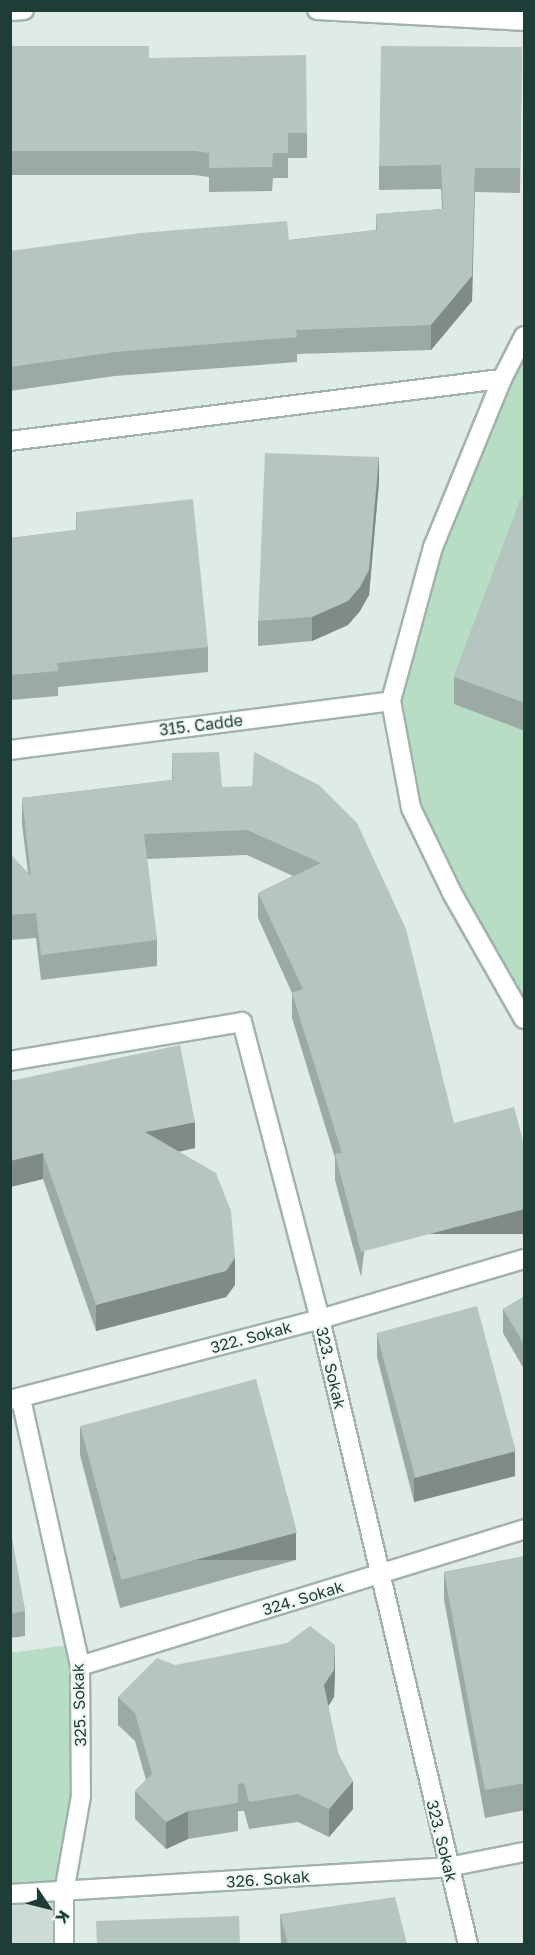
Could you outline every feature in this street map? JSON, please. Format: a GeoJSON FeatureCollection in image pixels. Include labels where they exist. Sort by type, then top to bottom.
{"type":"FeatureCollection","features":[{"type":"Feature","properties":{"kind":"street"},"geometry":{"type":"LineString","coordinates":[[10,11],[24,10]]}},
{"type":"Feature","properties":{"kind":"street"},"geometry":{"type":"LineString","coordinates":[[317,10],[525,21]]}},
{"type":"Feature","properties":{"kind":"street"},"geometry":{"type":"LineString","coordinates":[[525,336],[502,379],[433,547],[391,701],[411,808],[452,893],[525,1019]]}},
{"type":"Feature","properties":{"kind":"street"},"geometry":{"type":"LineString","coordinates":[[10,441],[502,379]]}},
{"type":"Feature","properties":{"kind":"street","name":"315. Cadde"},"geometry":{"type":"LineString","coordinates":[[10,750],[391,701]]}},
{"type":"Feature","properties":{"kind":"street","name":"323. Sokak"},"geometry":{"type":"LineString","coordinates":[[10,1061],[242,1022],[320,1319],[378,1575],[468,1944]]}},
{"type":"Feature","properties":{"kind":"street","name":"322. Sokak"},"geometry":{"type":"LineString","coordinates":[[16,1399],[320,1319],[525,1259]]}},
{"type":"Feature","properties":{"kind":"street","name":"325. Sokak"},"geometry":{"type":"LineString","coordinates":[[16,1399],[80,1666],[81,1796],[64,1892],[64,1944]]}},
{"type":"Feature","properties":{"kind":"street","name":"324. Sokak"},"geometry":{"type":"LineString","coordinates":[[80,1666],[525,1529]]}},
{"type":"Feature","properties":{"kind":"street","name":"326. Sokak"},"geometry":{"type":"LineString","coordinates":[[10,1893],[64,1892],[448,1867],[525,1852]]}},
{"type":"Feature","properties":{"kind":"shaded area"},"geometry":{"type":"Polygon","coordinates":[[[10,1892],[64,1892],[64,1944],[10,1944],[10,1892]]]}},
{"type":"Feature","properties":{"kind":"green space"},"geometry":{"type":"Polygon","coordinates":[[[524,336],[524,1019],[411,808],[391,701],[406,640],[524,336]]]}},
{"type":"Feature","properties":{"kind":"green space"},"geometry":{"type":"Polygon","coordinates":[[[75,1644],[81,1796],[64,1892],[11,1894],[10,1653],[75,1644]]]}},
{"type":"Feature","properties":{"kind":"building"},"geometry":{"type":"Polygon","coordinates":[[[10,46],[149,46],[149,58],[306,55],[307,133],[288,133],[288,153],[273,153],[272,167],[209,168],[209,153],[195,151],[10,151],[10,46]]]}},
{"type":"Feature","properties":{"kind":"building"},"geometry":{"type":"Polygon","coordinates":[[[381,46],[522,47],[520,168],[475,168],[472,276],[431,325],[296,330],[297,337],[115,352],[10,367],[10,251],[141,233],[287,221],[289,240],[377,230],[376,214],[443,209],[441,165],[379,166],[381,46]]]}},
{"type":"Feature","properties":{"kind":"building"},"geometry":{"type":"Polygon","coordinates":[[[265,453],[379,457],[369,570],[360,587],[348,601],[312,617],[258,621],[265,453]]]}},
{"type":"Feature","properties":{"kind":"building"},"geometry":{"type":"Polygon","coordinates":[[[525,488],[525,703],[454,677],[525,488]]]}},
{"type":"Feature","properties":{"kind":"building"},"geometry":{"type":"Polygon","coordinates":[[[193,499],[208,647],[57,663],[58,671],[10,675],[10,538],[77,530],[76,512],[193,499]]]}},
{"type":"Feature","properties":{"kind":"building"},"geometry":{"type":"Polygon","coordinates":[[[219,752],[222,787],[252,786],[254,752],[319,785],[357,823],[406,929],[454,1123],[514,1107],[525,1148],[525,1209],[361,1252],[335,1154],[342,1153],[292,993],[303,989],[258,893],[321,863],[247,830],[144,834],[157,940],[41,955],[36,913],[10,915],[10,854],[31,876],[22,798],[173,780],[172,753],[219,752]]]}},
{"type":"Feature","properties":{"kind":"building"},"geometry":{"type":"Polygon","coordinates":[[[180,1045],[195,1122],[145,1132],[216,1173],[231,1211],[235,1258],[226,1271],[96,1305],[43,1153],[10,1161],[10,1081],[180,1045]]]}},
{"type":"Feature","properties":{"kind":"building"},"geometry":{"type":"Polygon","coordinates":[[[525,1296],[525,1346],[503,1309],[525,1296]]]}},
{"type":"Feature","properties":{"kind":"building"},"geometry":{"type":"Polygon","coordinates":[[[477,1306],[516,1451],[415,1478],[377,1333],[477,1306]]]}},
{"type":"Feature","properties":{"kind":"building"},"geometry":{"type":"Polygon","coordinates":[[[256,1379],[297,1533],[121,1580],[80,1426],[256,1379]]]}},
{"type":"Feature","properties":{"kind":"building"},"geometry":{"type":"Polygon","coordinates":[[[10,1528],[25,1611],[10,1614],[10,1528]]]}},
{"type":"Feature","properties":{"kind":"building"},"geometry":{"type":"Polygon","coordinates":[[[525,1556],[525,1783],[485,1790],[444,1572],[525,1556]]]}},
{"type":"Feature","properties":{"kind":"building"},"geometry":{"type":"Polygon","coordinates":[[[310,1626],[335,1645],[334,1670],[324,1685],[338,1753],[353,1781],[329,1809],[298,1794],[249,1802],[244,1783],[238,1784],[238,1803],[188,1811],[166,1822],[135,1791],[152,1774],[135,1713],[118,1697],[157,1658],[175,1665],[287,1643],[310,1626]]]}},
{"type":"Feature","properties":{"kind":"building"},"geometry":{"type":"Polygon","coordinates":[[[395,1897],[407,1944],[288,1944],[280,1914],[395,1897]]]}},
{"type":"Feature","properties":{"kind":"building"},"geometry":{"type":"Polygon","coordinates":[[[239,1916],[240,1944],[97,1944],[96,1921],[239,1916]]]}}]}
